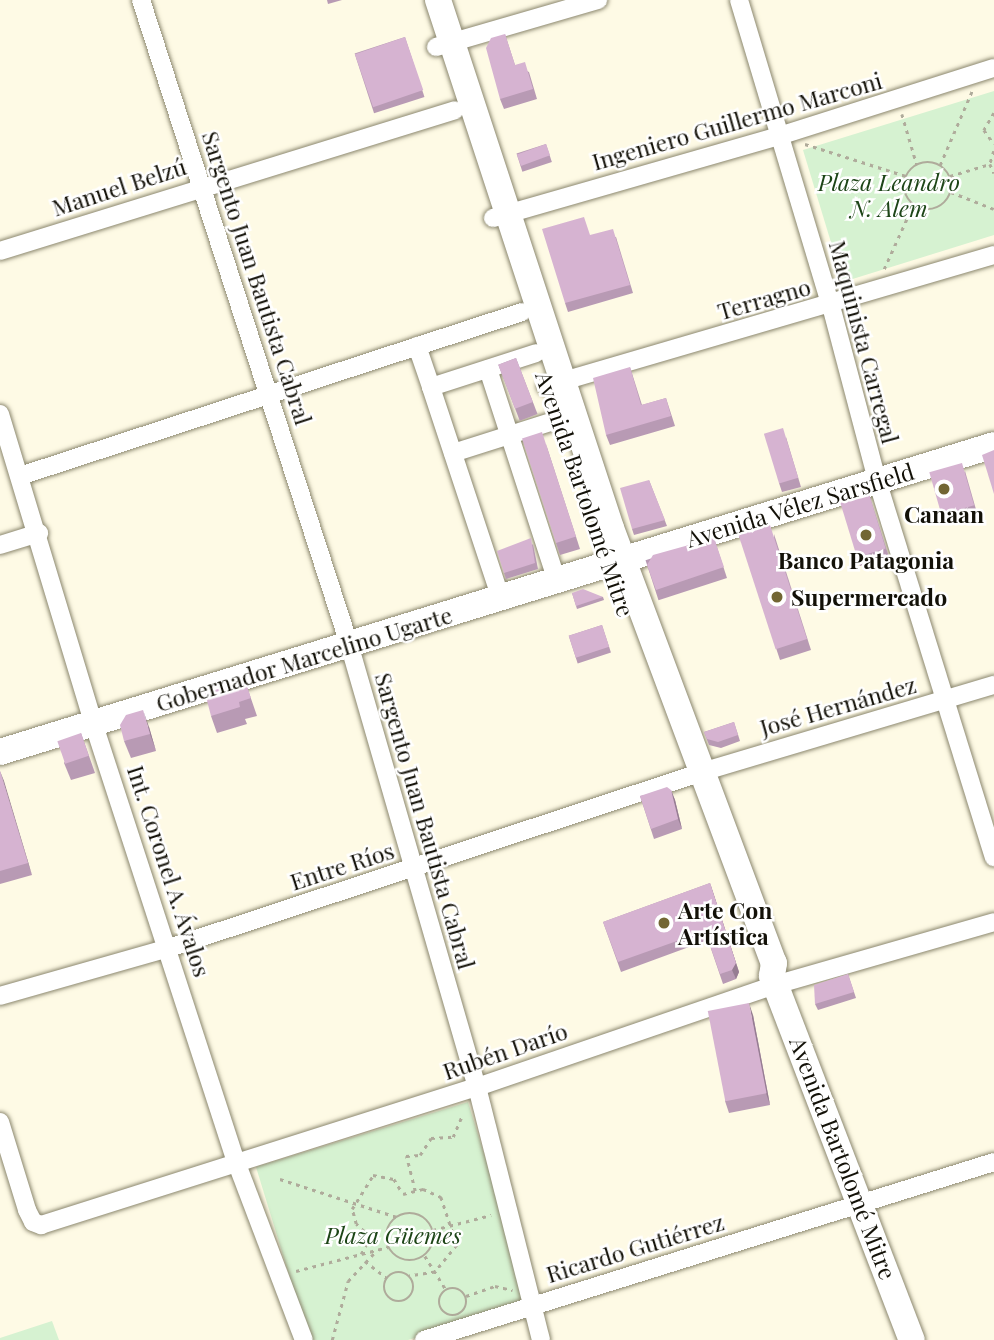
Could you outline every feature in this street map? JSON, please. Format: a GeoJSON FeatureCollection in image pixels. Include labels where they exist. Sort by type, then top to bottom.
{"type":"FeatureCollection","features":[{"type":"Feature","properties":{"kind":"main road","name":"Avenida Bartolomé Mitre"},"geometry":{"type":"LineString","coordinates":[[421,0],[444,45],[615,564]]}},
{"type":"Feature","properties":{"kind":"main road","name":"Avenida Bartolomé Mitre"},"geometry":{"type":"LineString","coordinates":[[438,0],[455,110],[500,216],[522,312],[536,354],[554,383],[556,420],[696,774],[756,961],[774,980],[912,1340]]}},
{"type":"Feature","properties":{"kind":"main road","name":"Avenida Vélez Sarsfield"},"geometry":{"type":"LineString","coordinates":[[615,564],[994,444]]}},
{"type":"Feature","properties":{"kind":"main road","name":"Gobernador Marcelino Ugarte"},"geometry":{"type":"LineString","coordinates":[[0,752],[615,564]]}},
{"type":"Feature","properties":{"kind":"street","name":"Sargento Juan Bautista Cabral"},"geometry":{"type":"LineString","coordinates":[[141,0],[349,644],[477,1087],[526,1300],[541,1340]]}},
{"type":"Feature","properties":{"kind":"street"},"geometry":{"type":"LineString","coordinates":[[444,45],[598,0]]}},
{"type":"Feature","properties":{"kind":"street","name":"Maquinista Carregal"},"geometry":{"type":"LineString","coordinates":[[739,0],[831,306],[877,480],[948,700],[994,857]]}},
{"type":"Feature","properties":{"kind":"street","name":"Ingeniero Guillermo Marconi"},"geometry":{"type":"LineString","coordinates":[[500,216],[779,136],[987,70]]}},
{"type":"Feature","properties":{"kind":"street","name":"Manuel Belzú"},"geometry":{"type":"LineString","coordinates":[[0,251],[201,186],[455,110]]}},
{"type":"Feature","properties":{"kind":"street","name":"Terragno"},"geometry":{"type":"LineString","coordinates":[[554,383],[831,306],[994,255]]}},
{"type":"Feature","properties":{"kind":"street"},"geometry":{"type":"LineString","coordinates":[[20,476],[522,312]]}},
{"type":"Feature","properties":{"kind":"street"},"geometry":{"type":"LineString","coordinates":[[418,346],[501,598]]}},
{"type":"Feature","properties":{"kind":"street"},"geometry":{"type":"LineString","coordinates":[[431,387],[536,354]]}},
{"type":"Feature","properties":{"kind":"street"},"geometry":{"type":"LineString","coordinates":[[488,369],[557,582]]}},
{"type":"Feature","properties":{"kind":"street","name":"Int. Coronel A. Ávalos"},"geometry":{"type":"LineString","coordinates":[[0,414],[39,533],[94,725],[169,948],[237,1164],[304,1340]]}},
{"type":"Feature","properties":{"kind":"street"},"geometry":{"type":"LineString","coordinates":[[453,453],[556,420]]}},
{"type":"Feature","properties":{"kind":"street"},"geometry":{"type":"LineString","coordinates":[[0,545],[39,533]]}},
{"type":"Feature","properties":{"kind":"street","name":"José Hernández"},"geometry":{"type":"LineString","coordinates":[[696,774],[994,685]]}},
{"type":"Feature","properties":{"kind":"street","name":"Entre Ríos"},"geometry":{"type":"LineString","coordinates":[[0,996],[169,948],[696,774]]}},
{"type":"Feature","properties":{"kind":"street","name":"Rubén Darío"},"geometry":{"type":"LineString","coordinates":[[0,1122],[33,1222],[41,1225],[477,1087],[774,980],[994,922]]}},
{"type":"Feature","properties":{"kind":"street","name":"Ricardo Gutiérrez"},"geometry":{"type":"LineString","coordinates":[[424,1340],[526,1300],[994,1162]]}},
{"type":"Feature","properties":{"kind":"path"},"geometry":{"type":"LineString","coordinates":[[940,165],[987,70]]}},
{"type":"Feature","properties":{"kind":"path"},"geometry":{"type":"LineString","coordinates":[[898,99],[917,164]]}},
{"type":"Feature","properties":{"kind":"path"},"geometry":{"type":"LineString","coordinates":[[994,113],[984,130],[994,144]]}},
{"type":"Feature","properties":{"kind":"path"},"geometry":{"type":"LineString","coordinates":[[779,136],[906,176]]}},
{"type":"Feature","properties":{"kind":"path"},"geometry":{"type":"LineString","coordinates":[[994,151],[990,164],[994,173]]}},
{"type":"Feature","properties":{"kind":"path"},"geometry":{"type":"LineString","coordinates":[[917,164],[940,165],[950,176],[951,192],[936,209],[913,205],[904,192],[906,176],[917,164]]}},
{"type":"Feature","properties":{"kind":"path"},"geometry":{"type":"LineString","coordinates":[[950,176],[990,164]]}},
{"type":"Feature","properties":{"kind":"path"},"geometry":{"type":"LineString","coordinates":[[951,192],[994,209]]}},
{"type":"Feature","properties":{"kind":"path"},"geometry":{"type":"LineString","coordinates":[[873,293],[913,205]]}},
{"type":"Feature","properties":{"kind":"path"},"geometry":{"type":"LineString","coordinates":[[415,1191],[406,1156],[420,1155],[431,1138],[453,1137],[462,1115]]}},
{"type":"Feature","properties":{"kind":"path"},"geometry":{"type":"LineString","coordinates":[[361,1254],[370,1237],[353,1220],[354,1203],[373,1175],[394,1179],[403,1194],[415,1191],[441,1197],[457,1245],[435,1272],[409,1276],[395,1273],[387,1278],[385,1292],[401,1302],[414,1289],[409,1276]]}},
{"type":"Feature","properties":{"kind":"path"},"geometry":{"type":"LineString","coordinates":[[280,1180],[397,1217],[416,1213],[433,1230],[432,1247],[425,1256],[406,1261],[388,1247],[386,1232],[397,1217]]}},
{"type":"Feature","properties":{"kind":"path"},"geometry":{"type":"LineString","coordinates":[[433,1230],[497,1214]]}},
{"type":"Feature","properties":{"kind":"path"},"geometry":{"type":"LineString","coordinates":[[295,1271],[388,1247]]}},
{"type":"Feature","properties":{"kind":"path"},"geometry":{"type":"LineString","coordinates":[[331,1340],[341,1296],[365,1261],[377,1250]]}},
{"type":"Feature","properties":{"kind":"path"},"geometry":{"type":"LineString","coordinates":[[425,1256],[446,1290]]}},
{"type":"Feature","properties":{"kind":"path"},"geometry":{"type":"LineString","coordinates":[[365,1261],[387,1278]]}},
{"type":"Feature","properties":{"kind":"path"},"geometry":{"type":"LineString","coordinates":[[466,1296],[495,1286],[526,1300]]}},
{"type":"Feature","properties":{"kind":"path"},"geometry":{"type":"LineString","coordinates":[[446,1290],[455,1289],[466,1296]]}},
{"type":"Feature","properties":{"kind":"path"},"geometry":{"type":"LineString","coordinates":[[446,1290],[440,1306],[449,1316],[462,1313],[466,1296]]}},
{"type":"Feature","properties":{"kind":"green space","name":"Plaza Leandro N. Alem"},"geometry":{"type":"Polygon","coordinates":[[[994,91],[994,235],[843,282],[803,150],[994,91]]]}},
{"type":"Feature","properties":{"kind":"green space","name":"Plaza Güemes"},"geometry":{"type":"Polygon","coordinates":[[[468,1102],[530,1303],[408,1340],[309,1340],[256,1167],[468,1102]]]}},
{"type":"Feature","properties":{"kind":"green space"},"geometry":{"type":"Polygon","coordinates":[[[52,1321],[59,1340],[0,1340],[0,1338],[52,1321]]]}},
{"type":"Feature","properties":{"kind":"building"},"geometry":{"type":"Polygon","coordinates":[[[505,34],[515,65],[525,62],[533,89],[500,99],[486,48],[491,38],[505,34]]]}},
{"type":"Feature","properties":{"kind":"building"},"geometry":{"type":"Polygon","coordinates":[[[405,37],[423,90],[373,107],[355,54],[405,37]]]}},
{"type":"Feature","properties":{"kind":"building"},"geometry":{"type":"Polygon","coordinates":[[[546,144],[550,155],[521,166],[517,155],[546,144]]]}},
{"type":"Feature","properties":{"kind":"building"},"geometry":{"type":"Polygon","coordinates":[[[584,217],[590,235],[613,229],[630,285],[565,303],[542,229],[584,217]]]}},
{"type":"Feature","properties":{"kind":"building"},"geometry":{"type":"Polygon","coordinates":[[[516,358],[533,402],[515,409],[498,365],[516,358]]]}},
{"type":"Feature","properties":{"kind":"building"},"geometry":{"type":"Polygon","coordinates":[[[630,367],[641,405],[666,398],[671,416],[606,435],[593,378],[630,367]]]}},
{"type":"Feature","properties":{"kind":"building"},"geometry":{"type":"Polygon","coordinates":[[[783,428],[798,478],[779,484],[764,434],[783,428]]]}},
{"type":"Feature","properties":{"kind":"building"},"geometry":{"type":"Polygon","coordinates":[[[542,432],[576,537],[556,543],[522,438],[542,432]]]}},
{"type":"Feature","properties":{"kind":"building"},"geometry":{"type":"Polygon","coordinates":[[[994,450],[994,494],[982,455],[994,450]]]}},
{"type":"Feature","properties":{"kind":"building"},"geometry":{"type":"Polygon","coordinates":[[[962,463],[974,505],[941,515],[929,472],[962,463]]]}},
{"type":"Feature","properties":{"kind":"building"},"geometry":{"type":"Polygon","coordinates":[[[649,480],[665,520],[632,529],[620,488],[649,480]]]}},
{"type":"Feature","properties":{"kind":"building","name":"Banco Patagonia"},"geometry":{"type":"Polygon","coordinates":[[[869,494],[886,549],[857,557],[840,503],[869,494]]]}},
{"type":"Feature","properties":{"kind":"building","name":"Supermercado"},"geometry":{"type":"Polygon","coordinates":[[[769,522],[807,639],[776,649],[738,532],[769,522]]]}},
{"type":"Feature","properties":{"kind":"building"},"geometry":{"type":"Polygon","coordinates":[[[531,538],[535,563],[504,573],[497,551],[531,538]]]}},
{"type":"Feature","properties":{"kind":"building"},"geometry":{"type":"Polygon","coordinates":[[[714,538],[724,567],[656,590],[647,565],[653,555],[714,538]]]}},
{"type":"Feature","properties":{"kind":"building"},"geometry":{"type":"Polygon","coordinates":[[[583,589],[603,597],[576,606],[572,593],[583,589]]]}},
{"type":"Feature","properties":{"kind":"building"},"geometry":{"type":"Polygon","coordinates":[[[602,625],[609,647],[576,658],[569,636],[602,625]]]}},
{"type":"Feature","properties":{"kind":"building"},"geometry":{"type":"Polygon","coordinates":[[[245,681],[251,698],[239,702],[240,707],[211,716],[205,693],[245,681]]]}},
{"type":"Feature","properties":{"kind":"building"},"geometry":{"type":"Polygon","coordinates":[[[143,710],[150,734],[124,741],[120,725],[126,715],[143,710]]]}},
{"type":"Feature","properties":{"kind":"building"},"geometry":{"type":"Polygon","coordinates":[[[734,722],[738,735],[718,742],[707,739],[704,732],[734,722]]]}},
{"type":"Feature","properties":{"kind":"building"},"geometry":{"type":"Polygon","coordinates":[[[81,733],[89,756],[65,764],[57,741],[81,733]]]}},
{"type":"Feature","properties":{"kind":"building"},"geometry":{"type":"Polygon","coordinates":[[[0,771],[28,863],[0,871],[0,771]]]}},
{"type":"Feature","properties":{"kind":"building"},"geometry":{"type":"Polygon","coordinates":[[[667,787],[671,790],[678,819],[651,829],[640,796],[667,787]]]}},
{"type":"Feature","properties":{"kind":"building"},"geometry":{"type":"Polygon","coordinates":[[[710,883],[736,963],[732,970],[720,974],[705,931],[618,962],[603,922],[710,883]]]}},
{"type":"Feature","properties":{"kind":"building"},"geometry":{"type":"Polygon","coordinates":[[[848,974],[854,992],[815,1004],[814,985],[848,974]]]}},
{"type":"Feature","properties":{"kind":"building"},"geometry":{"type":"Polygon","coordinates":[[[749,1003],[767,1093],[725,1101],[708,1011],[749,1003]]]}},
{"type":"Feature","properties":{"kind":"place","name":"Canaan"},"geometry":{"type":"Point","coordinates":[944,489]}},
{"type":"Feature","properties":{"kind":"place","name":"Banco Patagonia"},"geometry":{"type":"Point","coordinates":[866,535]}},
{"type":"Feature","properties":{"kind":"place","name":"Supermercado"},"geometry":{"type":"Point","coordinates":[777,597]}},
{"type":"Feature","properties":{"kind":"place","name":"Arte Con Artística"},"geometry":{"type":"Point","coordinates":[664,923]}}]}
